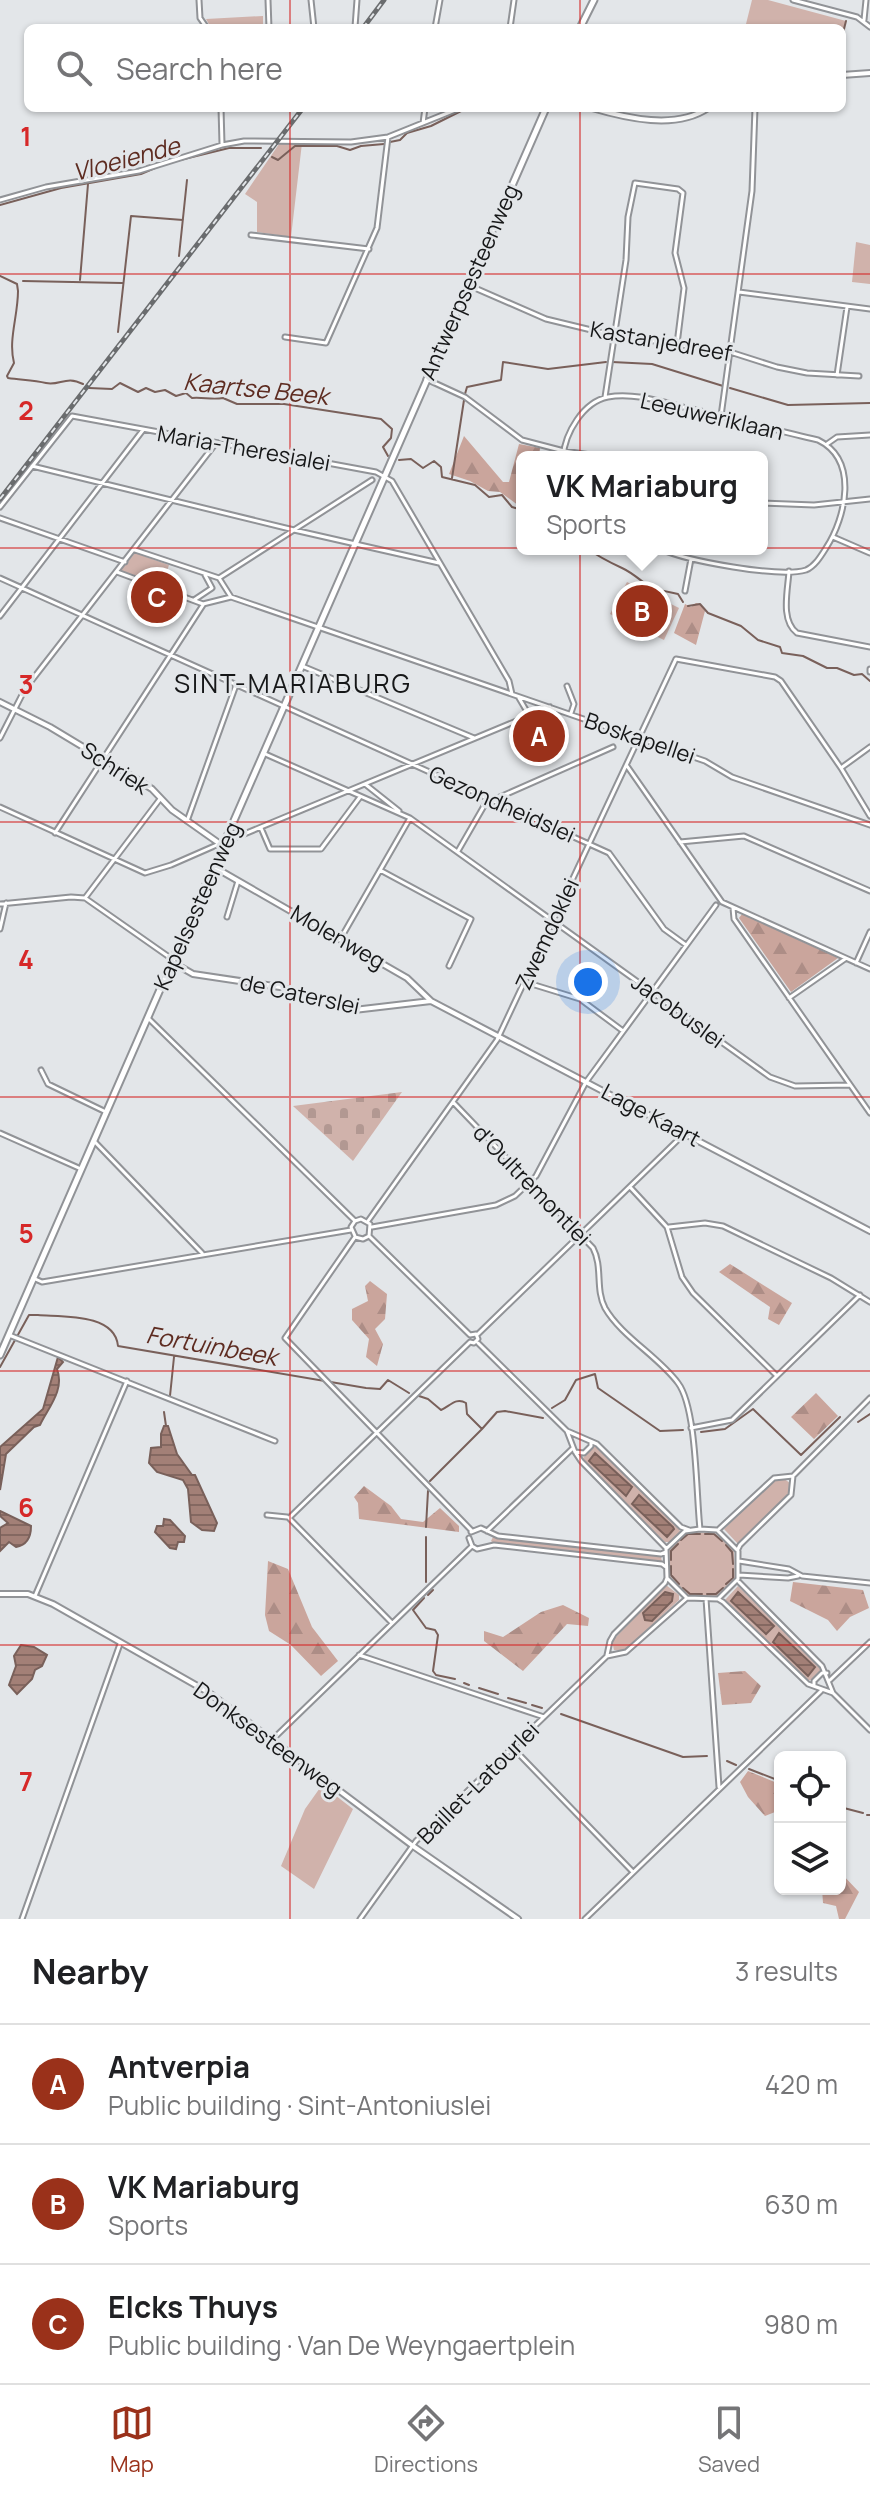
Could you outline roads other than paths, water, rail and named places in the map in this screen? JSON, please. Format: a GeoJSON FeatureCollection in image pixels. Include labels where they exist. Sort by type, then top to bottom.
{"type":"FeatureCollection","features":[{"type":"Feature","properties":{"kind":"main road"},"geometry":{"type":"LineString","coordinates":[[582,24],[594,0]]}},
{"type":"Feature","properties":{"kind":"main road","name":"Antwerpsesteenweg"},"geometry":{"type":"LineString","coordinates":[[394,457],[544,112]]}},
{"type":"Feature","properties":{"kind":"main road","name":"Kapelsesteenweg"},"geometry":{"type":"LineString","coordinates":[[0,1355],[6,1334],[394,457]]}},
{"type":"Feature","properties":{"kind":"street"},"geometry":{"type":"LineString","coordinates":[[199,0],[200,18],[204,24]]}},
{"type":"Feature","properties":{"kind":"street"},"geometry":{"type":"LineString","coordinates":[[268,0],[269,24]]}},
{"type":"Feature","properties":{"kind":"street"},"geometry":{"type":"LineString","coordinates":[[311,0],[313,24]]}},
{"type":"Feature","properties":{"kind":"street"},"geometry":{"type":"LineString","coordinates":[[355,24],[357,0]]}},
{"type":"Feature","properties":{"kind":"street"},"geometry":{"type":"LineString","coordinates":[[436,24],[440,0]]}},
{"type":"Feature","properties":{"kind":"street"},"geometry":{"type":"LineString","coordinates":[[511,24],[514,0]]}},
{"type":"Feature","properties":{"kind":"street"},"geometry":{"type":"LineString","coordinates":[[793,0],[864,21],[870,27]]}},
{"type":"Feature","properties":{"kind":"street"},"geometry":{"type":"LineString","coordinates":[[864,21],[866,0]]}},
{"type":"Feature","properties":{"kind":"street"},"geometry":{"type":"LineString","coordinates":[[846,75],[870,73]]}},
{"type":"Feature","properties":{"kind":"street"},"geometry":{"type":"LineString","coordinates":[[221,112],[222,145]]}},
{"type":"Feature","properties":{"kind":"street"},"geometry":{"type":"LineString","coordinates":[[423,123],[424,112]]}},
{"type":"Feature","properties":{"kind":"street"},"geometry":{"type":"LineString","coordinates":[[0,200],[46,187],[139,171],[244,141],[351,142],[388,137],[450,112]]}},
{"type":"Feature","properties":{"kind":"street"},"geometry":{"type":"LineString","coordinates":[[604,112],[617,116],[663,119],[689,117],[700,112]]}},
{"type":"Feature","properties":{"kind":"street"},"geometry":{"type":"LineString","coordinates":[[721,416],[752,191],[755,112]]}},
{"type":"Feature","properties":{"kind":"street"},"geometry":{"type":"LineString","coordinates":[[285,337],[326,343],[377,228],[388,137]]}},
{"type":"Feature","properties":{"kind":"street"},"geometry":{"type":"LineString","coordinates":[[565,451],[570,430],[583,413],[605,397],[635,183],[678,189],[683,193],[675,253],[684,288],[677,344]]}},
{"type":"Feature","properties":{"kind":"street"},"geometry":{"type":"LineString","coordinates":[[251,235],[369,249]]}},
{"type":"Feature","properties":{"kind":"street","name":"Kastanjedreef"},"geometry":{"type":"LineString","coordinates":[[468,285],[546,319],[612,335],[730,352],[807,373],[859,376]]}},
{"type":"Feature","properties":{"kind":"street"},"geometry":{"type":"LineString","coordinates":[[739,292],[870,309]]}},
{"type":"Feature","properties":{"kind":"street"},"geometry":{"type":"LineString","coordinates":[[837,375],[848,306]]}},
{"type":"Feature","properties":{"kind":"street"},"geometry":{"type":"LineString","coordinates":[[426,379],[465,397],[522,440],[555,451]]}},
{"type":"Feature","properties":{"kind":"street","name":"Leeuweriklaan"},"geometry":{"type":"LineString","coordinates":[[605,397],[646,398],[827,444]]}},
{"type":"Feature","properties":{"kind":"street","name":"Maria-Theresialei"},"geometry":{"type":"LineString","coordinates":[[32,466],[72,416],[341,465],[385,476]]}},
{"type":"Feature","properties":{"kind":"street"},"geometry":{"type":"LineString","coordinates":[[0,616],[143,430]]}},
{"type":"Feature","properties":{"kind":"street"},"geometry":{"type":"LineString","coordinates":[[679,555],[749,569],[789,571],[810,568],[833,537],[846,500],[840,460],[827,444],[837,437],[870,435]]}},
{"type":"Feature","properties":{"kind":"street"},"geometry":{"type":"LineString","coordinates":[[0,738],[25,689],[216,443]]}},
{"type":"Feature","properties":{"kind":"street"},"geometry":{"type":"LineString","coordinates":[[0,507],[32,466],[439,563]]}},
{"type":"Feature","properties":{"kind":"street"},"geometry":{"type":"LineString","coordinates":[[385,476],[392,481],[509,681],[512,694]]}},
{"type":"Feature","properties":{"kind":"street"},"geometry":{"type":"LineString","coordinates":[[219,578],[372,480]]}},
{"type":"Feature","properties":{"kind":"street"},"geometry":{"type":"LineString","coordinates":[[768,503],[814,505],[870,499]]}},
{"type":"Feature","properties":{"kind":"street"},"geometry":{"type":"LineString","coordinates":[[0,518],[125,562]]}},
{"type":"Feature","properties":{"kind":"street"},"geometry":{"type":"LineString","coordinates":[[833,537],[870,553]]}},
{"type":"Feature","properties":{"kind":"street"},"geometry":{"type":"LineString","coordinates":[[117,572],[203,604],[231,597],[219,578],[134,549]]}},
{"type":"Feature","properties":{"kind":"street"},"geometry":{"type":"LineString","coordinates":[[685,591],[691,559]]}},
{"type":"Feature","properties":{"kind":"street"},"geometry":{"type":"LineString","coordinates":[[789,571],[787,619],[790,627],[797,633],[870,647]]}},
{"type":"Feature","properties":{"kind":"street"},"geometry":{"type":"LineString","coordinates":[[194,600],[212,588],[204,573]]}},
{"type":"Feature","properties":{"kind":"street","name":"Gezondheidslei"},"geometry":{"type":"LineString","coordinates":[[0,578],[589,843],[614,858],[664,929],[686,945]]}},
{"type":"Feature","properties":{"kind":"street","name":"Boskapellei"},"geometry":{"type":"LineString","coordinates":[[231,597],[639,737],[705,761],[732,777],[870,825]]}},
{"type":"Feature","properties":{"kind":"street"},"geometry":{"type":"LineString","coordinates":[[55,833],[203,604]]}},
{"type":"Feature","properties":{"kind":"street","name":"Zwemdoklei"},"geometry":{"type":"LineString","coordinates":[[368,1221],[499,1035],[672,668],[679,660],[775,677],[781,681],[841,768]]}},
{"type":"Feature","properties":{"kind":"street"},"geometry":{"type":"LineString","coordinates":[[302,666],[474,738]]}},
{"type":"Feature","properties":{"kind":"street"},"geometry":{"type":"LineString","coordinates":[[187,821],[236,684]]}},
{"type":"Feature","properties":{"kind":"street"},"geometry":{"type":"LineString","coordinates":[[567,686],[574,704],[571,714]]}},
{"type":"Feature","properties":{"kind":"street"},"geometry":{"type":"LineString","coordinates":[[519,696],[529,715]]}},
{"type":"Feature","properties":{"kind":"street","name":"Schriek"},"geometry":{"type":"LineString","coordinates":[[0,702],[152,789],[187,821],[221,845]]}},
{"type":"Feature","properties":{"kind":"street"},"geometry":{"type":"LineString","coordinates":[[227,837],[237,837],[261,828],[550,707]]}},
{"type":"Feature","properties":{"kind":"street"},"geometry":{"type":"LineString","coordinates":[[458,851],[491,799],[613,747]]}},
{"type":"Feature","properties":{"kind":"street"},"geometry":{"type":"LineString","coordinates":[[870,747],[841,768],[870,816]]}},
{"type":"Feature","properties":{"kind":"street","name":"Jacobuslei"},"geometry":{"type":"LineString","coordinates":[[263,753],[410,818],[775,1080],[800,1086],[850,1085]]}},
{"type":"Feature","properties":{"kind":"street"},"geometry":{"type":"LineString","coordinates":[[626,765],[720,900],[870,969]]}},
{"type":"Feature","properties":{"kind":"street","name":"Jacobuslei"},"geometry":{"type":"LineString","coordinates":[[365,784],[402,814]]}},
{"type":"Feature","properties":{"kind":"street"},"geometry":{"type":"LineString","coordinates":[[261,828],[270,849],[315,851],[326,844],[360,797]]}},
{"type":"Feature","properties":{"kind":"street"},"geometry":{"type":"LineString","coordinates":[[85,898],[160,799]]}},
{"type":"Feature","properties":{"kind":"street"},"geometry":{"type":"LineString","coordinates":[[0,807],[114,861],[150,873],[221,845]]}},
{"type":"Feature","properties":{"kind":"street"},"geometry":{"type":"LineString","coordinates":[[341,938],[410,818]]}},
{"type":"Feature","properties":{"kind":"street"},"geometry":{"type":"LineString","coordinates":[[680,842],[744,836],[870,891]]}},
{"type":"Feature","properties":{"kind":"street","name":"Molenweg"},"geometry":{"type":"LineString","coordinates":[[214,867],[407,978],[431,1001]]}},
{"type":"Feature","properties":{"kind":"street"},"geometry":{"type":"LineString","coordinates":[[380,870],[471,919],[449,966]]}},
{"type":"Feature","properties":{"kind":"street"},"geometry":{"type":"LineString","coordinates":[[227,917],[238,881]]}},
{"type":"Feature","properties":{"kind":"street"},"geometry":{"type":"LineString","coordinates":[[0,904],[85,898],[172,961]]}},
{"type":"Feature","properties":{"kind":"street"},"geometry":{"type":"LineString","coordinates":[[0,929],[6,903]]}},
{"type":"Feature","properties":{"kind":"street"},"geometry":{"type":"LineString","coordinates":[[372,1227],[496,1205],[515,1196],[531,1182],[586,1082],[716,905]]}},
{"type":"Feature","properties":{"kind":"street"},"geometry":{"type":"LineString","coordinates":[[733,908],[734,919],[870,1113]]}},
{"type":"Feature","properties":{"kind":"street"},"geometry":{"type":"LineString","coordinates":[[856,963],[870,932]]}},
{"type":"Feature","properties":{"kind":"street"},"geometry":{"type":"LineString","coordinates":[[789,998],[845,958]]}},
{"type":"Feature","properties":{"kind":"street","name":"de Caterslei"},"geometry":{"type":"LineString","coordinates":[[172,961],[193,974],[280,987],[354,1010],[431,1001]]}},
{"type":"Feature","properties":{"kind":"street"},"geometry":{"type":"LineString","coordinates":[[525,982],[580,999],[623,1031]]}},
{"type":"Feature","properties":{"kind":"street","name":"Lage Kaart"},"geometry":{"type":"LineString","coordinates":[[431,1001],[870,1231]]}},
{"type":"Feature","properties":{"kind":"street"},"geometry":{"type":"LineString","coordinates":[[148,1018],[355,1221]]}},
{"type":"Feature","properties":{"kind":"street"},"geometry":{"type":"LineString","coordinates":[[41,1070],[48,1084],[106,1112]]}},
{"type":"Feature","properties":{"kind":"street","name":"d'Oultremontlei"},"geometry":{"type":"LineString","coordinates":[[453,1102],[581,1234],[597,1255],[600,1290],[606,1309],[679,1383],[688,1404],[700,1529]]}},
{"type":"Feature","properties":{"kind":"street"},"geometry":{"type":"LineString","coordinates":[[0,1133],[81,1169]]}},
{"type":"Feature","properties":{"kind":"street"},"geometry":{"type":"LineString","coordinates":[[476,1342],[477,1335],[685,1133]]}},
{"type":"Feature","properties":{"kind":"street"},"geometry":{"type":"LineString","coordinates":[[94,1141],[203,1254]]}},
{"type":"Feature","properties":{"kind":"street"},"geometry":{"type":"LineString","coordinates":[[630,1187],[667,1227],[688,1286],[777,1376]]}},
{"type":"Feature","properties":{"kind":"street"},"geometry":{"type":"LineString","coordinates":[[351,1230],[355,1221],[361,1219],[368,1221],[372,1227]]}},
{"type":"Feature","properties":{"kind":"street"},"geometry":{"type":"LineString","coordinates":[[667,1227],[705,1223],[723,1226],[831,1278],[870,1302]]}},
{"type":"Feature","properties":{"kind":"street"},"geometry":{"type":"LineString","coordinates":[[351,1230],[355,1237],[363,1239],[369,1236],[372,1227]]}},
{"type":"Feature","properties":{"kind":"street"},"geometry":{"type":"LineString","coordinates":[[33,1278],[42,1282],[351,1230]]}},
{"type":"Feature","properties":{"kind":"street"},"geometry":{"type":"LineString","coordinates":[[369,1236],[470,1335],[477,1335]]}},
{"type":"Feature","properties":{"kind":"street"},"geometry":{"type":"LineString","coordinates":[[355,1237],[285,1338],[472,1531]]}},
{"type":"Feature","properties":{"kind":"street"},"geometry":{"type":"LineString","coordinates":[[691,1428],[732,1420],[860,1295]]}},
{"type":"Feature","properties":{"kind":"street"},"geometry":{"type":"LineString","coordinates":[[6,1334],[275,1441]]}},
{"type":"Feature","properties":{"kind":"street"},"geometry":{"type":"LineString","coordinates":[[470,1335],[470,1342]]}},
{"type":"Feature","properties":{"kind":"street"},"geometry":{"type":"LineString","coordinates":[[289,1518],[470,1342],[476,1342],[567,1431],[597,1444],[681,1527],[717,1530],[738,1551]]}},
{"type":"Feature","properties":{"kind":"street"},"geometry":{"type":"LineString","coordinates":[[35,1596],[127,1381]]}},
{"type":"Feature","properties":{"kind":"street"},"geometry":{"type":"LineString","coordinates":[[870,1398],[793,1476],[791,1495],[740,1545],[738,1551],[740,1585],[827,1673],[833,1693],[870,1730]]}},
{"type":"Feature","properties":{"kind":"street"},"geometry":{"type":"LineString","coordinates":[[567,1431],[574,1450],[664,1544],[667,1578],[687,1598],[718,1599],[723,1602],[808,1684],[833,1693]]}},
{"type":"Feature","properties":{"kind":"street"},"geometry":{"type":"LineString","coordinates":[[574,1450],[584,1453],[591,1446],[589,1439]]}},
{"type":"Feature","properties":{"kind":"street"},"geometry":{"type":"LineString","coordinates":[[487,1531],[574,1450]]}},
{"type":"Feature","properties":{"kind":"street"},"geometry":{"type":"LineString","coordinates":[[717,1530],[774,1478],[793,1476]]}},
{"type":"Feature","properties":{"kind":"street"},"geometry":{"type":"LineString","coordinates":[[267,1515],[289,1518],[392,1623]]}},
{"type":"Feature","properties":{"kind":"street"},"geometry":{"type":"LineString","coordinates":[[666,1567],[662,1564],[486,1546],[477,1549],[469,1538],[472,1531],[481,1528],[498,1536],[661,1554],[689,1530]]}},
{"type":"Feature","properties":{"kind":"street"},"geometry":{"type":"LineString","coordinates":[[486,1546],[490,1537],[487,1531]]}},
{"type":"Feature","properties":{"kind":"street"},"geometry":{"type":"LineString","coordinates":[[462,1537],[469,1538]]}},
{"type":"Feature","properties":{"kind":"street"},"geometry":{"type":"LineString","coordinates":[[273,1739],[472,1546]]}},
{"type":"Feature","properties":{"kind":"street"},"geometry":{"type":"LineString","coordinates":[[739,1561],[789,1569],[802,1576]]}},
{"type":"Feature","properties":{"kind":"street"},"geometry":{"type":"LineString","coordinates":[[718,1599],[738,1577],[802,1576],[870,1583]]}},
{"type":"Feature","properties":{"kind":"street","name":"Baillet-Latourlei"},"geometry":{"type":"LineString","coordinates":[[607,1656],[611,1638],[667,1578]]}},
{"type":"Feature","properties":{"kind":"street","name":"Donksesteenweg"},"geometry":{"type":"LineString","coordinates":[[0,1594],[35,1596],[208,1692],[413,1846],[518,1919]]}},
{"type":"Feature","properties":{"kind":"street","name":"Baillet-Latourlei"},"geometry":{"type":"LineString","coordinates":[[360,1919],[413,1846],[512,1747],[607,1656],[626,1652],[687,1598]]}},
{"type":"Feature","properties":{"kind":"street"},"geometry":{"type":"LineString","coordinates":[[706,1599],[719,1789]]}},
{"type":"Feature","properties":{"kind":"street"},"geometry":{"type":"LineString","coordinates":[[22,1919],[121,1642]]}},
{"type":"Feature","properties":{"kind":"street"},"geometry":{"type":"LineString","coordinates":[[830,1680],[870,1642]]}},
{"type":"Feature","properties":{"kind":"street"},"geometry":{"type":"LineString","coordinates":[[359,1655],[544,1717]]}},
{"type":"Feature","properties":{"kind":"street"},"geometry":{"type":"LineString","coordinates":[[818,1690],[814,1681],[822,1673],[827,1673]]}},
{"type":"Feature","properties":{"kind":"street"},"geometry":{"type":"LineString","coordinates":[[585,1919],[818,1690]]}},
{"type":"Feature","properties":{"kind":"street"},"geometry":{"type":"LineString","coordinates":[[512,1747],[633,1872]]}},
{"type":"Feature","properties":{"kind":"waterway","name":"Vloeiende"},"geometry":{"type":"LineString","coordinates":[[390,142],[459,112]]}},
{"type":"Feature","properties":{"kind":"waterway","name":"Vloeiende"},"geometry":{"type":"LineString","coordinates":[[272,157],[278,160],[295,146],[337,146],[350,150],[384,144]]}},
{"type":"Feature","properties":{"kind":"waterway","name":"Vloeiende"},"geometry":{"type":"LineString","coordinates":[[176,161],[229,148],[261,148]]}},
{"type":"Feature","properties":{"kind":"waterway","name":"Vloeiende"},"geometry":{"type":"LineString","coordinates":[[0,205],[61,188],[141,174],[155,168]]}},
{"type":"Feature","properties":{"kind":"waterway"},"geometry":{"type":"LineString","coordinates":[[179,256],[187,180]]}},
{"type":"Feature","properties":{"kind":"waterway"},"geometry":{"type":"LineString","coordinates":[[80,280],[88,184]]}},
{"type":"Feature","properties":{"kind":"waterway"},"geometry":{"type":"LineString","coordinates":[[118,332],[131,216],[183,220]]}},
{"type":"Feature","properties":{"kind":"waterway","name":"Kaartse Beek"},"geometry":{"type":"LineString","coordinates":[[0,276],[17,284],[18,291],[12,346],[14,363],[8,378],[51,384],[72,380],[83,384]]}},
{"type":"Feature","properties":{"kind":"waterway"},"geometry":{"type":"LineString","coordinates":[[23,281],[122,283]]}},
{"type":"Feature","properties":{"kind":"waterway"},"geometry":{"type":"LineString","coordinates":[[465,394],[467,387],[501,380],[503,362],[548,369],[606,362]]}},
{"type":"Feature","properties":{"kind":"waterway"},"geometry":{"type":"LineString","coordinates":[[612,362],[652,364],[723,386]]}},
{"type":"Feature","properties":{"kind":"waterway","name":"Kaartse Beek"},"geometry":{"type":"LineString","coordinates":[[89,388],[112,389],[120,383],[138,392],[146,388],[155,392],[165,390],[176,396],[186,393],[192,398],[223,398],[237,404],[284,404],[381,419],[392,429],[391,438],[383,447],[388,456]]}},
{"type":"Feature","properties":{"kind":"waterway"},"geometry":{"type":"LineString","coordinates":[[730,388],[788,405],[870,403]]}},
{"type":"Feature","properties":{"kind":"waterway"},"geometry":{"type":"LineString","coordinates":[[452,478],[464,400]]}},
{"type":"Feature","properties":{"kind":"waterway","name":"Kaartse Beek"},"geometry":{"type":"LineString","coordinates":[[399,460],[411,459],[423,468],[434,461],[441,467],[442,477],[475,485],[489,497],[502,495],[516,508]]}},
{"type":"Feature","properties":{"kind":"waterway","name":"Kaartse Beek"},"geometry":{"type":"LineString","coordinates":[[598,555],[650,587],[678,594],[683,602]]}},
{"type":"Feature","properties":{"kind":"waterway","name":"Kaartse Beek"},"geometry":{"type":"LineString","coordinates":[[688,606],[700,604],[708,613],[741,626],[758,640],[780,647],[782,653],[803,656],[827,668],[862,674],[870,681]]}},
{"type":"Feature","properties":{"kind":"waterway","name":"Fortuinbeek"},"geometry":{"type":"LineString","coordinates":[[0,1367],[29,1315],[60,1316],[98,1322],[115,1335],[118,1346],[366,1388],[380,1389],[388,1380],[409,1393]]}},
{"type":"Feature","properties":{"kind":"waterway"},"geometry":{"type":"LineString","coordinates":[[170,1396],[174,1357]]}},
{"type":"Feature","properties":{"kind":"waterway"},"geometry":{"type":"LineString","coordinates":[[552,1408],[565,1400],[576,1380],[595,1374],[598,1388],[660,1431],[683,1430]]}},
{"type":"Feature","properties":{"kind":"waterway"},"geometry":{"type":"LineString","coordinates":[[419,1396],[441,1410],[456,1402],[466,1403],[467,1414],[482,1429],[497,1412],[543,1418]]}},
{"type":"Feature","properties":{"kind":"waterway"},"geometry":{"type":"LineString","coordinates":[[701,1432],[725,1429],[753,1409],[801,1455],[840,1417]]}},
{"type":"Feature","properties":{"kind":"waterway"},"geometry":{"type":"LineString","coordinates":[[164,1412],[166,1426]]}},
{"type":"Feature","properties":{"kind":"waterway"},"geometry":{"type":"LineString","coordinates":[[858,1422],[870,1414]]}},
{"type":"Feature","properties":{"kind":"waterway"},"geometry":{"type":"LineString","coordinates":[[430,1481],[482,1429]]}},
{"type":"Feature","properties":{"kind":"waterway"},"geometry":{"type":"LineString","coordinates":[[426,1527],[428,1491]]}},
{"type":"Feature","properties":{"kind":"waterway"},"geometry":{"type":"LineString","coordinates":[[681,1540],[688,1534],[700,1534]]}},
{"type":"Feature","properties":{"kind":"waterway"},"geometry":{"type":"LineString","coordinates":[[705,1534],[714,1534],[722,1541]]}},
{"type":"Feature","properties":{"kind":"waterway"},"geometry":{"type":"LineString","coordinates":[[426,1537],[426,1582]]}},
{"type":"Feature","properties":{"kind":"waterway"},"geometry":{"type":"LineString","coordinates":[[671,1560],[671,1551],[678,1544]]}},
{"type":"Feature","properties":{"kind":"waterway"},"geometry":{"type":"LineString","coordinates":[[726,1545],[732,1552],[733,1564]]}},
{"type":"Feature","properties":{"kind":"waterway"},"geometry":{"type":"LineString","coordinates":[[671,1566],[671,1575],[679,1584]]}},
{"type":"Feature","properties":{"kind":"waterway"},"geometry":{"type":"LineString","coordinates":[[726,1584],[733,1578],[733,1569]]}},
{"type":"Feature","properties":{"kind":"waterway"},"geometry":{"type":"LineString","coordinates":[[683,1588],[690,1594],[702,1594]]}},
{"type":"Feature","properties":{"kind":"waterway"},"geometry":{"type":"LineString","coordinates":[[707,1594],[716,1594],[723,1588]]}},
{"type":"Feature","properties":{"kind":"waterway"},"geometry":{"type":"LineString","coordinates":[[428,1595],[433,1590]]}},
{"type":"Feature","properties":{"kind":"waterway"},"geometry":{"type":"LineString","coordinates":[[424,1598],[413,1610],[426,1628],[435,1630],[438,1635],[433,1671],[436,1675],[455,1679]]}},
{"type":"Feature","properties":{"kind":"waterway"},"geometry":{"type":"LineString","coordinates":[[464,1683],[469,1685]]}},
{"type":"Feature","properties":{"kind":"waterway"},"geometry":{"type":"LineString","coordinates":[[479,1688],[498,1694]]}},
{"type":"Feature","properties":{"kind":"waterway"},"geometry":{"type":"LineString","coordinates":[[508,1698],[526,1703]]}},
{"type":"Feature","properties":{"kind":"waterway"},"geometry":{"type":"LineString","coordinates":[[532,1705],[542,1708]]}},
{"type":"Feature","properties":{"kind":"waterway"},"geometry":{"type":"LineString","coordinates":[[561,1714],[683,1757],[707,1756]]}},
{"type":"Feature","properties":{"kind":"waterway"},"geometry":{"type":"LineString","coordinates":[[727,1761],[736,1765]]}},
{"type":"Feature","properties":{"kind":"waterway"},"geometry":{"type":"LineString","coordinates":[[749,1769],[774,1779]]}},
{"type":"Feature","properties":{"kind":"waterway"},"geometry":{"type":"LineString","coordinates":[[846,1809],[863,1813]]}},
{"type":"Feature","properties":{"kind":"railway"},"geometry":{"type":"LineString","coordinates":[[366,24],[384,0]]}},
{"type":"Feature","properties":{"kind":"railway"},"geometry":{"type":"LineString","coordinates":[[0,499],[300,112]]}},
{"type":"Feature","properties":{"kind":"place","name":"Elcks Thuys"},"geometry":{"type":"Point","coordinates":[157,597]}},
{"type":"Feature","properties":{"kind":"place","name":"VK Mariaburg"},"geometry":{"type":"Point","coordinates":[642,611]}},
{"type":"Feature","properties":{"kind":"place","name":"Antverpia"},"geometry":{"type":"Point","coordinates":[539,736]}},
{"type":"Feature","properties":{"kind":"district","name":"SINT-MARIABURG"},"geometry":{"type":"Point","coordinates":[293,683]}}]}
